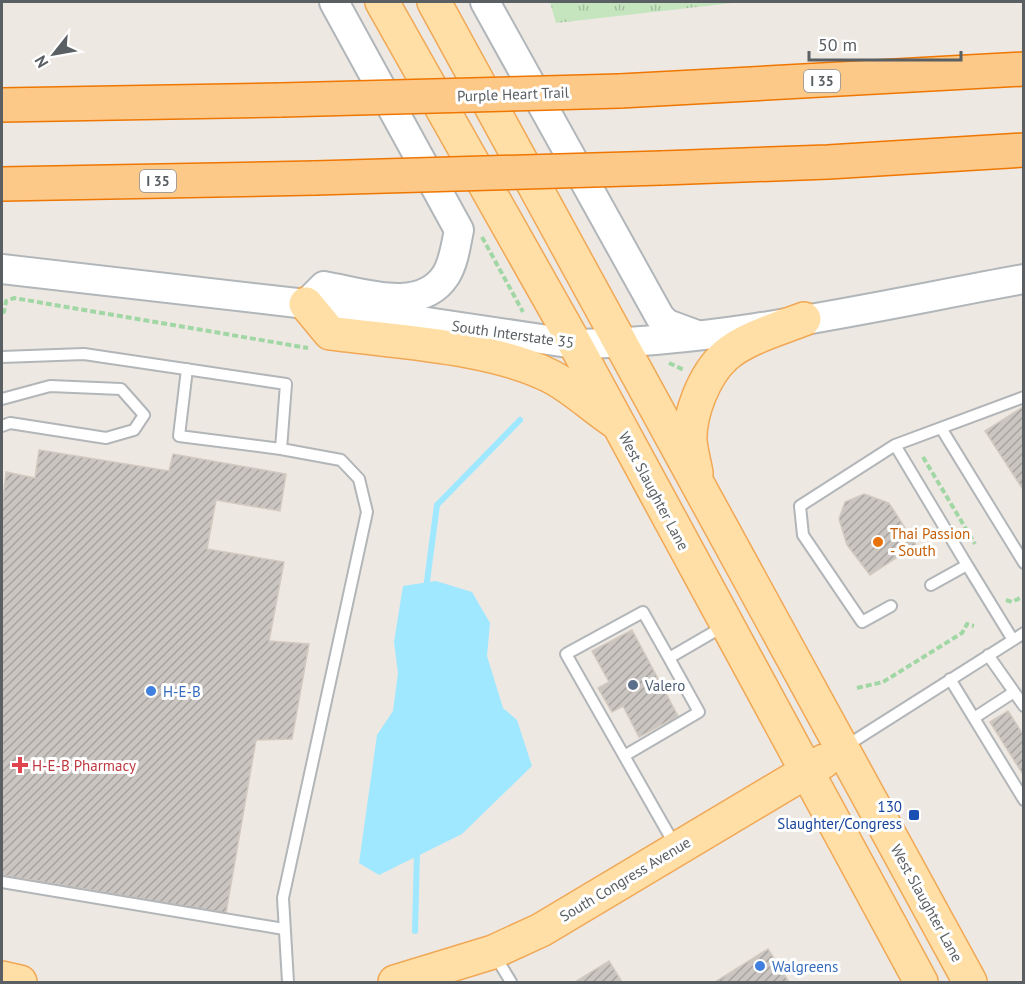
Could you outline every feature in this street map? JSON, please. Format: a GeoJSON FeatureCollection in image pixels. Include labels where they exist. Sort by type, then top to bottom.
{"type":"FeatureCollection","features":[{"type":"Feature","properties":{"kind":"highway","name":"Purple Heart Trail"},"geometry":{"type":"LineString","coordinates":[[2,105],[620,90],[1023,69]]}},
{"type":"Feature","properties":{"kind":"highway"},"geometry":{"type":"LineString","coordinates":[[2,99],[81,103]]}},
{"type":"Feature","properties":{"kind":"highway","name":"I 35"},"geometry":{"type":"LineString","coordinates":[[2,184],[662,168],[828,162],[1023,150]]}},
{"type":"Feature","properties":{"kind":"main road"},"geometry":{"type":"LineString","coordinates":[[334,2],[459,230],[446,276],[427,291],[407,299],[324,286],[306,304],[330,333],[450,349],[501,360],[551,376],[618,424]]}},
{"type":"Feature","properties":{"kind":"main road","name":"West Slaughter Lane"},"geometry":{"type":"LineString","coordinates":[[382,2],[575,344],[805,773],[921,982]]}},
{"type":"Feature","properties":{"kind":"main road","name":"West Slaughter Lane"},"geometry":{"type":"LineString","coordinates":[[434,2],[619,344],[970,982]]}},
{"type":"Feature","properties":{"kind":"main road"},"geometry":{"type":"LineString","coordinates":[[485,2],[660,317],[667,324],[701,336]]}},
{"type":"Feature","properties":{"kind":"main road","name":"South Interstate 35"},"geometry":{"type":"LineString","coordinates":[[2,269],[306,304],[575,344],[619,344],[701,336],[1023,279]]}},
{"type":"Feature","properties":{"kind":"main road"},"geometry":{"type":"LineString","coordinates":[[698,486],[690,440],[700,394],[714,369],[725,355],[765,334],[804,319]]}},
{"type":"Feature","properties":{"kind":"main road","name":"South Congress Avenue"},"geometry":{"type":"LineString","coordinates":[[395,982],[493,952],[541,930],[843,748]]}},
{"type":"Feature","properties":{"kind":"main road"},"geometry":{"type":"LineString","coordinates":[[2,978],[20,982]]}},
{"type":"Feature","properties":{"kind":"lane"},"geometry":{"type":"LineString","coordinates":[[2,357],[84,354],[286,384],[281,449]]}},
{"type":"Feature","properties":{"kind":"lane"},"geometry":{"type":"LineString","coordinates":[[187,369],[179,436],[281,449],[341,460],[359,479],[367,512],[283,898],[288,982]]}},
{"type":"Feature","properties":{"kind":"lane"},"geometry":{"type":"LineString","coordinates":[[2,399],[50,386],[121,389],[144,415],[134,430],[106,438],[10,423],[2,426]]}},
{"type":"Feature","properties":{"kind":"lane"},"geometry":{"type":"LineString","coordinates":[[891,606],[862,622],[803,535],[800,506],[895,445],[1023,397]]}},
{"type":"Feature","properties":{"kind":"lane"},"geometry":{"type":"LineString","coordinates":[[941,428],[1023,563]]}},
{"type":"Feature","properties":{"kind":"lane"},"geometry":{"type":"LineString","coordinates":[[895,445],[1012,640]]}},
{"type":"Feature","properties":{"kind":"lane"},"geometry":{"type":"LineString","coordinates":[[931,585],[967,565]]}},
{"type":"Feature","properties":{"kind":"lane"},"geometry":{"type":"LineString","coordinates":[[624,756],[699,712],[643,612],[566,654],[624,756],[676,847]]}},
{"type":"Feature","properties":{"kind":"lane"},"geometry":{"type":"LineString","coordinates":[[669,658],[726,624]]}},
{"type":"Feature","properties":{"kind":"lane"},"geometry":{"type":"LineString","coordinates":[[843,748],[1023,633]]}},
{"type":"Feature","properties":{"kind":"lane"},"geometry":{"type":"LineString","coordinates":[[988,655],[1023,706]]}},
{"type":"Feature","properties":{"kind":"lane"},"geometry":{"type":"LineString","coordinates":[[950,679],[1023,800]]}},
{"type":"Feature","properties":{"kind":"lane"},"geometry":{"type":"LineString","coordinates":[[974,718],[1014,692]]}},
{"type":"Feature","properties":{"kind":"lane"},"geometry":{"type":"LineString","coordinates":[[2,882],[284,929]]}},
{"type":"Feature","properties":{"kind":"lane"},"geometry":{"type":"LineString","coordinates":[[493,952],[511,982]]}},
{"type":"Feature","properties":{"kind":"path"},"geometry":{"type":"LineString","coordinates":[[477,229],[523,312]]}},
{"type":"Feature","properties":{"kind":"path"},"geometry":{"type":"LineString","coordinates":[[2,312],[4,312],[6,301],[14,298],[312,349]]}},
{"type":"Feature","properties":{"kind":"path"},"geometry":{"type":"LineString","coordinates":[[664,361],[685,371]]}},
{"type":"Feature","properties":{"kind":"path"},"geometry":{"type":"LineString","coordinates":[[923,457],[978,550]]}},
{"type":"Feature","properties":{"kind":"path"},"geometry":{"type":"LineString","coordinates":[[999,591],[1005,599],[1012,602],[1023,596]]}},
{"type":"Feature","properties":{"kind":"path"},"geometry":{"type":"LineString","coordinates":[[857,688],[883,682],[962,633],[967,624],[974,626]]}},
{"type":"Feature","properties":{"kind":"green space"},"geometry":{"type":"Polygon","coordinates":[[[550,2],[741,2],[556,23],[550,2]]]}},
{"type":"Feature","properties":{"kind":"water"},"geometry":{"type":"Polygon","coordinates":[[[436,581],[472,592],[490,623],[487,656],[503,708],[517,720],[532,766],[462,834],[379,875],[359,863],[377,735],[393,711],[398,673],[394,642],[403,586],[436,581]]]}},
{"type":"Feature","properties":{"kind":"building"},"geometry":{"type":"Polygon","coordinates":[[[1024,407],[1024,491],[985,431],[1024,407]]]}},
{"type":"Feature","properties":{"kind":"building","name":"H-E-B"},"geometry":{"type":"Polygon","coordinates":[[[39,450],[169,471],[173,454],[286,474],[280,511],[216,500],[207,549],[284,562],[269,641],[309,644],[292,739],[256,740],[226,913],[2,875],[2,509],[6,472],[35,478],[39,450]]]}},
{"type":"Feature","properties":{"kind":"building"},"geometry":{"type":"Polygon","coordinates":[[[864,494],[889,503],[916,545],[870,575],[847,545],[839,519],[845,502],[864,494]]]}},
{"type":"Feature","properties":{"kind":"building","name":"Valero"},"geometry":{"type":"Polygon","coordinates":[[[632,630],[678,716],[639,737],[623,706],[612,712],[598,688],[609,682],[592,651],[632,630]]]}},
{"type":"Feature","properties":{"kind":"building"},"geometry":{"type":"Polygon","coordinates":[[[1008,711],[1024,736],[1024,776],[990,722],[1008,711]]]}},
{"type":"Feature","properties":{"kind":"building","name":"Walgreens"},"geometry":{"type":"Polygon","coordinates":[[[768,949],[789,982],[715,982],[768,949]]]}},
{"type":"Feature","properties":{"kind":"building"},"geometry":{"type":"Polygon","coordinates":[[[609,961],[622,982],[575,982],[609,961]]]}},
{"type":"Feature","properties":{"kind":"waterway"},"geometry":{"type":"LineString","coordinates":[[426,589],[437,505],[520,420]]}},
{"type":"Feature","properties":{"kind":"waterway"},"geometry":{"type":"LineString","coordinates":[[415,931],[417,851]]}},
{"type":"Feature","properties":{"kind":"place","name":"Thai Passion - South"},"geometry":{"type":"Point","coordinates":[878,542]}},
{"type":"Feature","properties":{"kind":"place","name":"Valero"},"geometry":{"type":"Point","coordinates":[633,685]}},
{"type":"Feature","properties":{"kind":"place","name":"H-E-B"},"geometry":{"type":"Point","coordinates":[151,691]}},
{"type":"Feature","properties":{"kind":"place","name":"H-E-B Pharmacy"},"geometry":{"type":"Point","coordinates":[20,765]}},
{"type":"Feature","properties":{"kind":"place","name":"130 Slaughter/Congress"},"geometry":{"type":"Point","coordinates":[914,815]}},
{"type":"Feature","properties":{"kind":"place","name":"Walgreens"},"geometry":{"type":"Point","coordinates":[760,966]}}]}
